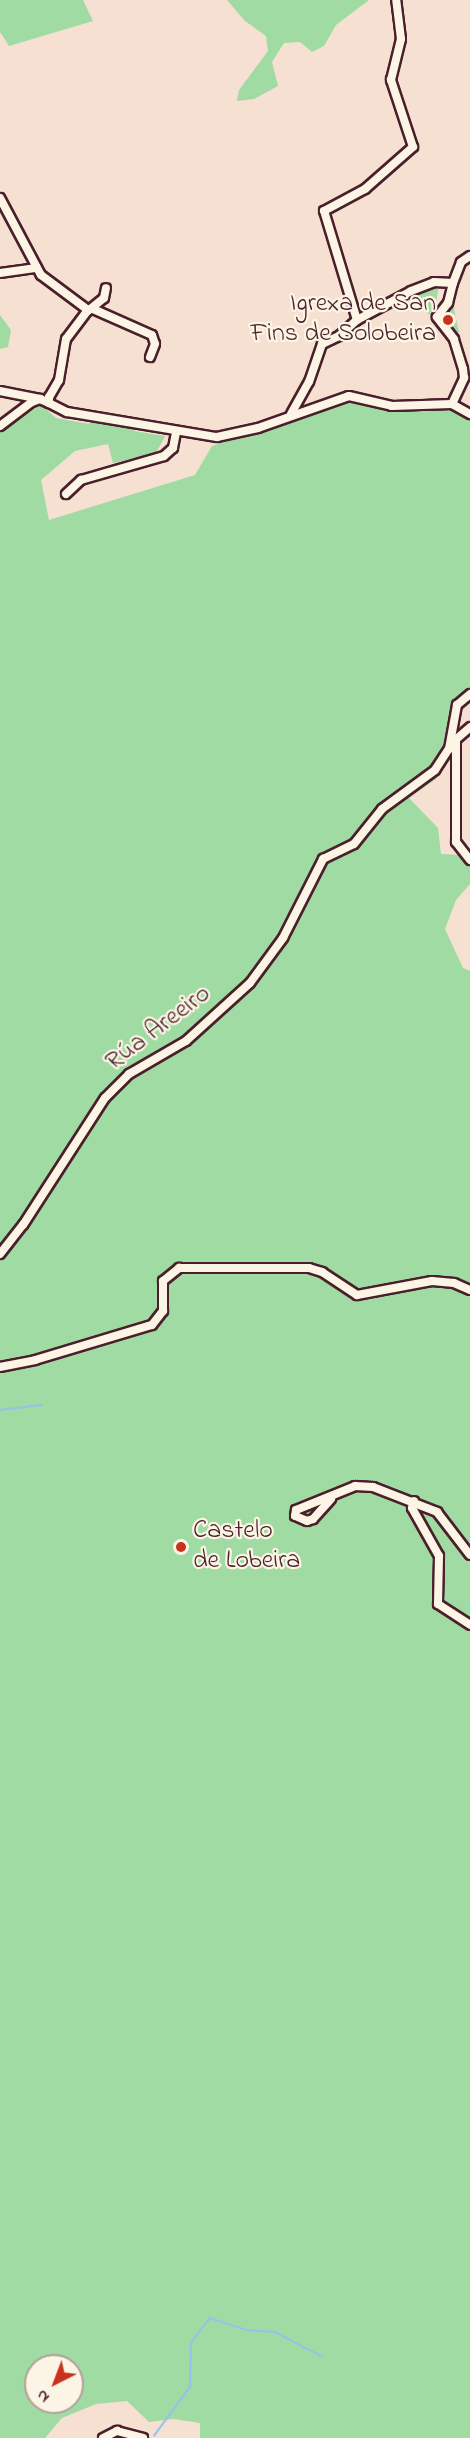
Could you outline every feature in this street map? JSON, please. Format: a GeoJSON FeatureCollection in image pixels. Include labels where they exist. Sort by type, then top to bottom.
{"type":"FeatureCollection","features":[{"type":"Feature","properties":{"kind":"street"},"geometry":{"type":"LineString","coordinates":[[357,320],[324,211],[365,189],[413,147],[391,80],[401,39],[396,0]]}},
{"type":"Feature","properties":{"kind":"street"},"geometry":{"type":"LineString","coordinates":[[0,198],[41,275],[90,310],[152,334],[154,344],[150,357]]}},
{"type":"Feature","properties":{"kind":"street"},"geometry":{"type":"LineString","coordinates":[[452,404],[464,378],[463,369],[454,339],[437,317],[448,303],[461,262],[470,256]]}},
{"type":"Feature","properties":{"kind":"street"},"geometry":{"type":"LineString","coordinates":[[0,273],[37,268]]}},
{"type":"Feature","properties":{"kind":"street"},"geometry":{"type":"LineString","coordinates":[[291,414],[309,382],[322,344],[339,336],[357,320],[434,282],[453,283]]}},
{"type":"Feature","properties":{"kind":"street"},"geometry":{"type":"LineString","coordinates":[[49,403],[59,380],[66,339],[90,310],[104,298],[106,288]]}},
{"type":"Feature","properties":{"kind":"street"},"geometry":{"type":"LineString","coordinates":[[0,391],[40,399],[67,412],[116,418],[176,432],[217,437],[258,428],[291,414],[349,396],[392,406],[452,404],[470,414]]}},
{"type":"Feature","properties":{"kind":"street"},"geometry":{"type":"LineString","coordinates":[[0,426],[40,399]]}},
{"type":"Feature","properties":{"kind":"street"},"geometry":{"type":"LineString","coordinates":[[66,494],[81,480],[164,456],[173,448],[176,432]]}},
{"type":"Feature","properties":{"kind":"street","name":"Rúa Areeiro"},"geometry":{"type":"LineString","coordinates":[[449,749],[457,705],[470,694]]}},
{"type":"Feature","properties":{"kind":"street","name":"Rúa Areeiro"},"geometry":{"type":"LineString","coordinates":[[0,1254],[105,1098],[129,1074],[186,1041],[250,983],[283,938],[323,859],[354,844],[382,809],[435,770],[456,739],[470,727]]}},
{"type":"Feature","properties":{"kind":"street"},"geometry":{"type":"LineString","coordinates":[[456,739],[456,842],[470,860]]}},
{"type":"Feature","properties":{"kind":"street"},"geometry":{"type":"LineString","coordinates":[[0,1367],[35,1360],[152,1326],[163,1311],[164,1281],[178,1268],[309,1268],[322,1272],[357,1295],[432,1281],[453,1283],[470,1290]]}},
{"type":"Feature","properties":{"kind":"street"},"geometry":{"type":"LineString","coordinates":[[332,1499],[363,1485],[414,1501],[444,1518],[470,1555]]}},
{"type":"Feature","properties":{"kind":"street"},"geometry":{"type":"LineString","coordinates":[[414,1501],[412,1508],[430,1537],[440,1563],[438,1604],[470,1625]]}},
{"type":"Feature","properties":{"kind":"street"},"geometry":{"type":"LineString","coordinates":[[103,2438],[117,2430],[143,2438]]}},
{"type":"Feature","properties":{"kind":"green space"},"geometry":{"type":"Polygon","coordinates":[[[0,0],[83,0],[93,21],[9,46],[0,32],[0,0]]]}},
{"type":"Feature","properties":{"kind":"green space"},"geometry":{"type":"Polygon","coordinates":[[[227,0],[369,0],[336,25],[324,46],[312,52],[300,42],[284,43],[272,62],[278,86],[254,99],[237,101],[239,90],[268,51],[266,36],[245,21],[227,0]]]}},
{"type":"Feature","properties":{"kind":"green space"},"geometry":{"type":"Polygon","coordinates":[[[439,285],[435,308],[429,315],[414,292],[439,285]]]}},
{"type":"Feature","properties":{"kind":"green space"},"geometry":{"type":"Polygon","coordinates":[[[453,305],[459,332],[453,333],[440,316],[453,305]]]}},
{"type":"Feature","properties":{"kind":"green space"},"geometry":{"type":"Polygon","coordinates":[[[0,315],[11,330],[8,347],[0,349],[0,315]]]}},
{"type":"Feature","properties":{"kind":"green space"},"geometry":{"type":"Polygon","coordinates":[[[346,399],[452,403],[470,416],[470,690],[458,698],[445,762],[436,779],[409,798],[438,828],[441,854],[459,855],[470,865],[470,884],[456,900],[445,929],[463,968],[470,971],[470,2438],[200,2438],[200,2423],[174,2419],[149,2422],[127,2401],[96,2404],[84,2409],[84,2354],[24,2354],[24,2414],[72,2414],[62,2418],[45,2438],[0,2438],[0,431],[41,405],[56,418],[89,424],[95,414],[133,421],[134,431],[165,436],[156,453],[113,463],[108,444],[75,451],[41,480],[49,520],[195,475],[212,446],[346,399]]]}},
{"type":"Feature","properties":{"kind":"waterway"},"geometry":{"type":"LineString","coordinates":[[0,1410],[42,1405]]}},
{"type":"Feature","properties":{"kind":"waterway"},"geometry":{"type":"LineString","coordinates":[[154,2436],[190,2387],[191,2343],[210,2318],[246,2330],[275,2332],[323,2357]]}},
{"type":"Feature","properties":{"kind":"place","name":"Igrexa de San Fins de Solobeira"},"geometry":{"type":"Point","coordinates":[448,320]}},
{"type":"Feature","properties":{"kind":"place","name":"Castelo de Lobeira"},"geometry":{"type":"Point","coordinates":[181,1547]}}]}
